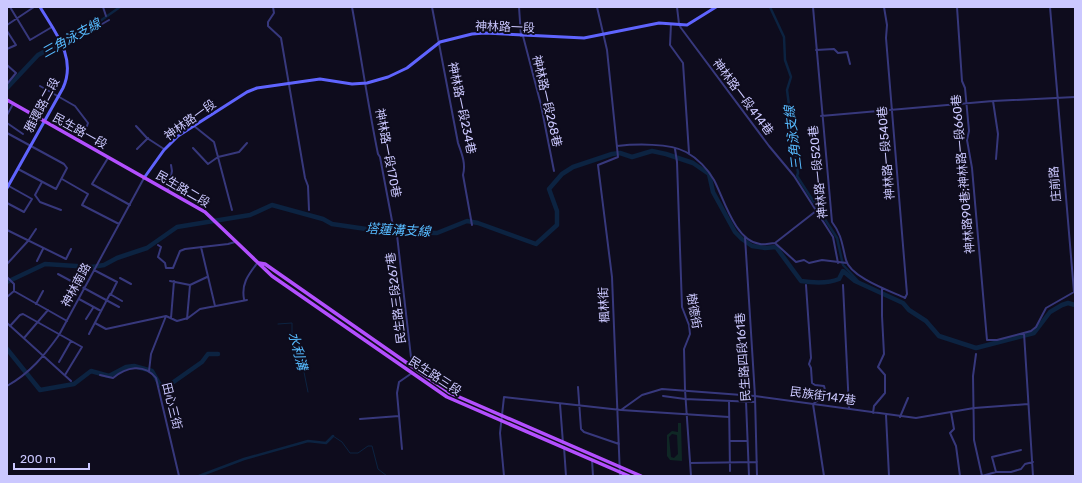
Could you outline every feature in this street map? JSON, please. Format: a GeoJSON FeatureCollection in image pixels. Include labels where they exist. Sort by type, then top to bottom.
{"type":"FeatureCollection","features":[{"type":"Feature","properties":{"kind":"main road","name":"民生路一段"},"geometry":{"type":"LineString","coordinates":[[7,100],[144,178]]}},
{"type":"Feature","properties":{"kind":"main road","name":"民生路二段"},"geometry":{"type":"LineString","coordinates":[[144,178],[211,217],[216,222]]}},
{"type":"Feature","properties":{"kind":"main road","name":"民生路三段"},"geometry":{"type":"LineString","coordinates":[[216,222],[277,279],[447,397],[564,445],[620,472]]}},
{"type":"Feature","properties":{"kind":"main road","name":"民生路三段"},"geometry":{"type":"LineString","coordinates":[[258,262],[264,264],[458,398],[501,419]]}},
{"type":"Feature","properties":{"kind":"main road","name":"民生路三段"},"geometry":{"type":"LineString","coordinates":[[564,445],[620,472]]}},
{"type":"Feature","properties":{"kind":"main road"},"geometry":{"type":"LineString","coordinates":[[620,472],[629,476]]}},
{"type":"Feature","properties":{"kind":"main road"},"geometry":{"type":"LineString","coordinates":[[620,472],[641,476]]}},
{"type":"Feature","properties":{"kind":"street"},"geometry":{"type":"LineString","coordinates":[[10,7],[30,40],[52,27]]}},
{"type":"Feature","properties":{"kind":"street"},"geometry":{"type":"LineString","coordinates":[[7,25],[34,7]]}},
{"type":"Feature","properties":{"kind":"street","name":"雅環路二段"},"geometry":{"type":"LineString","coordinates":[[7,186],[67,80],[69,66],[63,46],[40,7]]}},
{"type":"Feature","properties":{"kind":"street"},"geometry":{"type":"LineString","coordinates":[[104,7],[106,16]]}},
{"type":"Feature","properties":{"kind":"street"},"geometry":{"type":"LineString","coordinates":[[273,7],[274,13],[268,22],[268,26],[281,38],[288,85],[305,178],[308,186],[309,210]]}},
{"type":"Feature","properties":{"kind":"street","name":"神林路一段170巷"},"geometry":{"type":"LineString","coordinates":[[352,7],[367,83],[373,128],[393,226]]}},
{"type":"Feature","properties":{"kind":"street","name":"神林路一段234巷"},"geometry":{"type":"LineString","coordinates":[[432,7],[440,42],[458,144],[463,157],[463,175],[472,225]]}},
{"type":"Feature","properties":{"kind":"street","name":"神林路一段268巷"},"geometry":{"type":"LineString","coordinates":[[519,7],[522,36],[541,105],[554,171]]}},
{"type":"Feature","properties":{"kind":"street"},"geometry":{"type":"LineString","coordinates":[[597,7],[607,50],[617,146],[654,144],[689,153],[703,165],[713,178],[737,230],[745,237],[758,244],[775,243],[816,210]]}},
{"type":"Feature","properties":{"kind":"street"},"geometry":{"type":"LineString","coordinates":[[677,7],[678,24]]}},
{"type":"Feature","properties":{"kind":"street","name":"神林路一段"},"geometry":{"type":"LineString","coordinates":[[144,178],[164,150],[178,136],[252,90],[320,79],[352,84],[367,83],[388,77],[407,68],[440,42],[472,34],[573,39],[603,35],[659,23],[687,25],[716,7]]}},
{"type":"Feature","properties":{"kind":"street","name":"神林路一段520巷"},"geometry":{"type":"LineString","coordinates":[[813,7],[830,215],[832,222],[841,236],[847,263]]}},
{"type":"Feature","properties":{"kind":"street","name":"神林路一段540巷"},"geometry":{"type":"LineString","coordinates":[[882,288],[905,298],[907,294],[886,38],[887,25],[884,7]]}},
{"type":"Feature","properties":{"kind":"street","name":"神林路90巷;神林路一段660巷"},"geometry":{"type":"LineString","coordinates":[[957,7],[962,81],[965,88],[969,131],[967,140],[972,168],[986,340],[997,340],[1024,333]]}},
{"type":"Feature","properties":{"kind":"street","name":"庄前路"},"geometry":{"type":"LineString","coordinates":[[1024,333],[1036,327],[1046,308],[1074,292],[1050,7]]}},
{"type":"Feature","properties":{"kind":"street"},"geometry":{"type":"LineString","coordinates":[[63,46],[109,20]]}},
{"type":"Feature","properties":{"kind":"street"},"geometry":{"type":"LineString","coordinates":[[670,24],[670,44],[683,63],[689,153]]}},
{"type":"Feature","properties":{"kind":"street","name":"神林路一段414巷"},"geometry":{"type":"LineString","coordinates":[[678,24],[769,146],[794,176],[833,237],[838,263]]}},
{"type":"Feature","properties":{"kind":"street"},"geometry":{"type":"LineString","coordinates":[[7,31],[16,45],[7,49]]}},
{"type":"Feature","properties":{"kind":"street"},"geometry":{"type":"LineString","coordinates":[[816,50],[834,49],[838,53],[848,52],[850,64]]}},
{"type":"Feature","properties":{"kind":"street"},"geometry":{"type":"LineString","coordinates":[[7,65],[16,73],[7,84]]}},
{"type":"Feature","properties":{"kind":"street"},"geometry":{"type":"LineString","coordinates":[[40,86],[75,106],[88,123],[87,126]]}},
{"type":"Feature","properties":{"kind":"street"},"geometry":{"type":"LineString","coordinates":[[821,116],[993,101],[1075,97]]}},
{"type":"Feature","properties":{"kind":"street"},"geometry":{"type":"LineString","coordinates":[[993,101],[998,134],[996,159]]}},
{"type":"Feature","properties":{"kind":"street"},"geometry":{"type":"LineString","coordinates":[[7,115],[13,104]]}},
{"type":"Feature","properties":{"kind":"street"},"geometry":{"type":"LineString","coordinates":[[7,123],[24,134]]}},
{"type":"Feature","properties":{"kind":"street"},"geometry":{"type":"LineString","coordinates":[[136,126],[148,138],[164,150]]}},
{"type":"Feature","properties":{"kind":"street"},"geometry":{"type":"LineString","coordinates":[[193,126],[214,142],[232,210]]}},
{"type":"Feature","properties":{"kind":"street"},"geometry":{"type":"LineString","coordinates":[[7,133],[64,164],[67,168],[56,189],[18,169]]}},
{"type":"Feature","properties":{"kind":"street"},"geometry":{"type":"LineString","coordinates":[[137,149],[148,138]]}},
{"type":"Feature","properties":{"kind":"street"},"geometry":{"type":"LineString","coordinates":[[193,148],[208,164],[218,157],[239,152],[247,143]]}},
{"type":"Feature","properties":{"kind":"street","name":"楓林街"},"geometry":{"type":"LineString","coordinates":[[617,146],[618,157],[598,166],[612,277],[619,410],[620,472]]}},
{"type":"Feature","properties":{"kind":"street","name":"樹德街"},"geometry":{"type":"LineString","coordinates":[[675,149],[677,162],[682,307],[690,331],[684,349],[684,390],[691,476]]}},
{"type":"Feature","properties":{"kind":"street"},"geometry":{"type":"LineString","coordinates":[[108,158],[92,184],[130,205]]}},
{"type":"Feature","properties":{"kind":"street"},"geometry":{"type":"LineString","coordinates":[[168,191],[172,171],[171,165]]}},
{"type":"Feature","properties":{"kind":"street","name":"神林南路"},"geometry":{"type":"LineString","coordinates":[[7,385],[30,371],[44,357],[59,335],[144,178]]}},
{"type":"Feature","properties":{"kind":"street"},"geometry":{"type":"LineString","coordinates":[[62,179],[88,194],[82,205],[119,224]]}},
{"type":"Feature","properties":{"kind":"street"},"geometry":{"type":"LineString","coordinates":[[42,182],[35,195],[40,202],[61,210]]}},
{"type":"Feature","properties":{"kind":"street"},"geometry":{"type":"LineString","coordinates":[[7,186],[32,199],[24,212],[7,203]]}},
{"type":"Feature","properties":{"kind":"street","name":"民生路三段267巷"},"geometry":{"type":"LineString","coordinates":[[393,226],[397,235],[413,368]]}},
{"type":"Feature","properties":{"kind":"street"},"geometry":{"type":"LineString","coordinates":[[7,264],[28,241],[36,229]]}},
{"type":"Feature","properties":{"kind":"street"},"geometry":{"type":"LineString","coordinates":[[7,230],[66,259],[71,249]]}},
{"type":"Feature","properties":{"kind":"street","name":"民生路四段161巷"},"geometry":{"type":"LineString","coordinates":[[745,237],[755,396],[757,476]]}},
{"type":"Feature","properties":{"kind":"street"},"geometry":{"type":"LineString","coordinates":[[158,245],[161,247],[158,257],[165,264],[166,268],[173,268],[180,251],[185,248],[228,244],[236,241]]}},
{"type":"Feature","properties":{"kind":"street"},"geometry":{"type":"LineString","coordinates":[[775,243],[796,262],[804,260],[810,263],[822,260],[847,263],[861,278],[882,288],[884,354],[878,367],[885,375],[886,393],[874,406],[873,413]]}},
{"type":"Feature","properties":{"kind":"street"},"geometry":{"type":"LineString","coordinates":[[201,247],[215,306]]}},
{"type":"Feature","properties":{"kind":"street"},"geometry":{"type":"LineString","coordinates":[[37,261],[43,249]]}},
{"type":"Feature","properties":{"kind":"street"},"geometry":{"type":"LineString","coordinates":[[7,259],[10,262]]}},
{"type":"Feature","properties":{"kind":"street"},"geometry":{"type":"LineString","coordinates":[[95,323],[106,329],[166,316],[177,321],[187,319],[200,309],[245,299],[243,290],[246,279],[258,262]]}},
{"type":"Feature","properties":{"kind":"street"},"geometry":{"type":"LineString","coordinates":[[89,334],[117,282],[94,270]]}},
{"type":"Feature","properties":{"kind":"street"},"geometry":{"type":"LineString","coordinates":[[58,274],[119,307]]}},
{"type":"Feature","properties":{"kind":"street"},"geometry":{"type":"LineString","coordinates":[[170,281],[190,285],[207,277]]}},
{"type":"Feature","properties":{"kind":"street"},"geometry":{"type":"LineString","coordinates":[[7,297],[14,291],[14,284],[8,278]]}},
{"type":"Feature","properties":{"kind":"street"},"geometry":{"type":"LineString","coordinates":[[120,278],[132,284]]}},
{"type":"Feature","properties":{"kind":"street"},"geometry":{"type":"LineString","coordinates":[[171,318],[174,281]]}},
{"type":"Feature","properties":{"kind":"street"},"geometry":{"type":"LineString","coordinates":[[806,284],[811,358],[809,364],[811,368],[812,383],[815,385],[824,386],[826,392],[822,398],[813,404],[824,476]]}},
{"type":"Feature","properties":{"kind":"street"},"geometry":{"type":"LineString","coordinates":[[187,319],[190,285]]}},
{"type":"Feature","properties":{"kind":"street"},"geometry":{"type":"LineString","coordinates":[[843,285],[849,408]]}},
{"type":"Feature","properties":{"kind":"street"},"geometry":{"type":"LineString","coordinates":[[14,291],[67,321]]}},
{"type":"Feature","properties":{"kind":"street"},"geometry":{"type":"LineString","coordinates":[[36,304],[43,291]]}},
{"type":"Feature","properties":{"kind":"street"},"geometry":{"type":"LineString","coordinates":[[110,294],[122,301]]}},
{"type":"Feature","properties":{"kind":"street"},"geometry":{"type":"LineString","coordinates":[[79,300],[101,312]]}},
{"type":"Feature","properties":{"kind":"street"},"geometry":{"type":"LineString","coordinates":[[86,319],[93,307]]}},
{"type":"Feature","properties":{"kind":"street"},"geometry":{"type":"LineString","coordinates":[[24,338],[48,310]]}},
{"type":"Feature","properties":{"kind":"street"},"geometry":{"type":"LineString","coordinates":[[10,326],[20,315],[37,322],[82,346],[65,375]]}},
{"type":"Feature","properties":{"kind":"street"},"geometry":{"type":"LineString","coordinates":[[149,371],[151,354],[166,316]]}},
{"type":"Feature","properties":{"kind":"street"},"geometry":{"type":"LineString","coordinates":[[7,323],[71,381]]}},
{"type":"Feature","properties":{"kind":"street"},"geometry":{"type":"LineString","coordinates":[[1024,333],[1033,476]]}},
{"type":"Feature","properties":{"kind":"street"},"geometry":{"type":"LineString","coordinates":[[59,362],[71,341]]}},
{"type":"Feature","properties":{"kind":"street"},"geometry":{"type":"LineString","coordinates":[[976,354],[973,376],[974,440],[982,476],[996,472],[1011,472],[1021,469],[1025,464],[1033,462]]}},
{"type":"Feature","properties":{"kind":"street","name":"田心三街"},"geometry":{"type":"LineString","coordinates":[[100,374],[113,378],[126,369],[134,368],[149,371],[156,378],[180,476]]}},
{"type":"Feature","properties":{"kind":"street"},"geometry":{"type":"LineString","coordinates":[[402,449],[397,393],[399,382],[412,373]]}},
{"type":"Feature","properties":{"kind":"street"},"geometry":{"type":"LineString","coordinates":[[578,387],[581,429],[584,432],[619,444]]}},
{"type":"Feature","properties":{"kind":"street","name":"民族街147巷"},"geometry":{"type":"LineString","coordinates":[[619,410],[637,398],[656,390],[684,390],[755,396],[849,408],[886,415],[923,418],[974,408],[1028,404]]}},
{"type":"Feature","properties":{"kind":"street"},"geometry":{"type":"LineString","coordinates":[[664,396],[685,399],[755,402]]}},
{"type":"Feature","properties":{"kind":"street"},"geometry":{"type":"LineString","coordinates":[[504,476],[501,419],[504,397],[686,416],[729,417]]}},
{"type":"Feature","properties":{"kind":"street"},"geometry":{"type":"LineString","coordinates":[[900,416],[908,398]]}},
{"type":"Feature","properties":{"kind":"street"},"geometry":{"type":"LineString","coordinates":[[729,401],[730,471]]}},
{"type":"Feature","properties":{"kind":"street"},"geometry":{"type":"LineString","coordinates":[[746,401],[748,476]]}},
{"type":"Feature","properties":{"kind":"street"},"geometry":{"type":"LineString","coordinates":[[560,404],[566,476]]}},
{"type":"Feature","properties":{"kind":"street"},"geometry":{"type":"LineString","coordinates":[[951,412],[954,428],[950,433],[956,446],[960,476]]}},
{"type":"Feature","properties":{"kind":"street"},"geometry":{"type":"LineString","coordinates":[[886,415],[889,476]]}},
{"type":"Feature","properties":{"kind":"street"},"geometry":{"type":"LineString","coordinates":[[360,419],[399,416]]}},
{"type":"Feature","properties":{"kind":"street"},"geometry":{"type":"LineString","coordinates":[[730,441],[747,441]]}},
{"type":"Feature","properties":{"kind":"street"},"geometry":{"type":"LineString","coordinates":[[996,472],[992,457],[1021,450]]}},
{"type":"Feature","properties":{"kind":"street"},"geometry":{"type":"LineString","coordinates":[[592,459],[593,476]]}},
{"type":"Feature","properties":{"kind":"street"},"geometry":{"type":"LineString","coordinates":[[690,463],[757,462]]}},
{"type":"Feature","properties":{"kind":"green space"},"geometry":{"type":"Polygon","coordinates":[[[678,423],[681,423],[682,461],[670,460],[667,456],[667,435],[672,431],[678,432],[678,423]],[[672,434],[669,437],[671,457],[674,458],[678,454],[677,435],[672,434]]]}},
{"type":"Feature","properties":{"kind":"waterway","name":"三角泳支線"},"geometry":{"type":"LineString","coordinates":[[93,26],[120,7]]}},
{"type":"Feature","properties":{"kind":"waterway","name":"三角泳支線"},"geometry":{"type":"LineString","coordinates":[[770,7],[784,37],[785,60],[791,77],[787,90],[798,173],[797,176],[837,238],[843,265],[858,281]]}},
{"type":"Feature","properties":{"kind":"waterway","name":"三角泳支線"},"geometry":{"type":"LineString","coordinates":[[7,88],[38,55],[93,26]]}},
{"type":"Feature","properties":{"kind":"waterway","name":"塔蓮溝支線"},"geometry":{"type":"LineString","coordinates":[[7,282],[45,264],[92,267],[104,265],[117,258],[147,248],[177,227],[250,215],[272,205],[323,219],[332,224],[387,232],[437,233],[467,221],[478,223],[536,244],[557,225],[557,211],[549,189],[562,174],[573,167],[612,154],[620,153],[632,157],[652,151],[693,163],[709,174],[713,192],[735,232],[752,246],[765,248],[776,247],[801,281],[820,283],[830,282],[839,279],[843,271],[855,281],[903,303],[909,310],[926,321],[939,336],[976,348],[1034,333],[1050,312],[1068,303],[1075,305]]}},
{"type":"Feature","properties":{"kind":"waterway","name":"水利溝"},"geometry":{"type":"LineString","coordinates":[[278,324],[292,323],[292,337],[297,337],[308,392]]}},
{"type":"Feature","properties":{"kind":"waterway"},"geometry":{"type":"LineString","coordinates":[[7,349],[40,390],[74,384],[91,371],[109,376],[126,367],[134,366],[152,371],[160,385],[165,388],[202,362],[208,354],[218,354]]}},
{"type":"Feature","properties":{"kind":"waterway"},"geometry":{"type":"LineString","coordinates":[[333,436],[342,442],[350,453],[358,453],[368,446],[372,446],[378,469],[387,476]]}},
{"type":"Feature","properties":{"kind":"waterway"},"geometry":{"type":"LineString","coordinates":[[199,476],[244,459],[308,441],[326,443],[333,436]]}}]}
